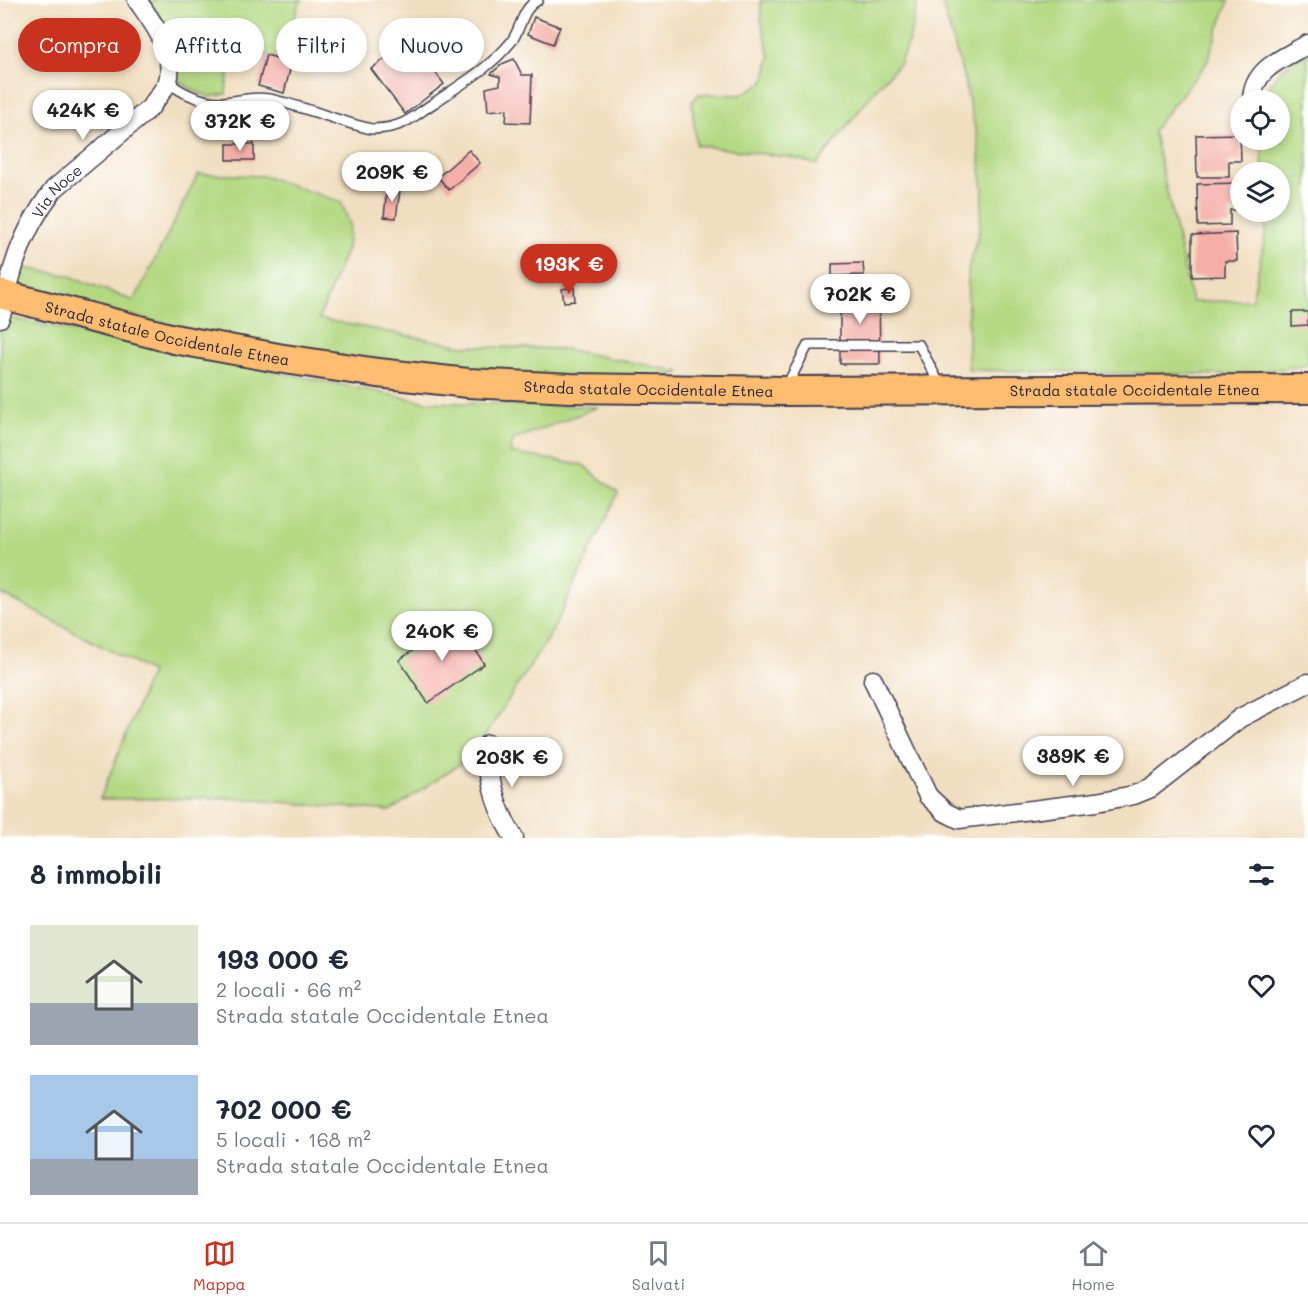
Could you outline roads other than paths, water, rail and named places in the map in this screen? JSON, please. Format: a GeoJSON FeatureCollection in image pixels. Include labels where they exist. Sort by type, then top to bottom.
{"type":"FeatureCollection","features":[{"type":"Feature","properties":{"kind":"main road","name":"Strada statale Occidentale Etnea"},"geometry":{"type":"LineString","coordinates":[[3,301],[174,339],[278,358],[378,373],[468,383],[571,388],[784,391],[1308,389]]}},
{"type":"Feature","properties":{"kind":"street"},"geometry":{"type":"LineString","coordinates":[[137,0],[158,30],[165,47],[169,66],[168,82]]}},
{"type":"Feature","properties":{"kind":"street"},"geometry":{"type":"LineString","coordinates":[[1254,90],[1262,73],[1274,63],[1308,44]]}},
{"type":"Feature","properties":{"kind":"street","name":"Via Noce"},"geometry":{"type":"LineString","coordinates":[[3,301],[16,253],[42,204],[54,189],[150,108],[168,82]]}},
{"type":"Feature","properties":{"kind":"street"},"geometry":{"type":"LineString","coordinates":[[873,680],[928,796],[945,812],[959,819],[1134,795],[1151,788],[1240,718],[1308,683]]}},
{"type":"Feature","properties":{"kind":"street"},"geometry":{"type":"LineString","coordinates":[[488,744],[490,779],[506,824],[514,838]]}},
{"type":"Feature","properties":{"kind":"lane"},"geometry":{"type":"LineString","coordinates":[[168,82],[179,91],[208,102],[224,102],[251,97],[271,100],[371,129],[387,129],[405,122],[480,72],[514,39],[524,14],[532,3],[538,0]]}},
{"type":"Feature","properties":{"kind":"lane"},"geometry":{"type":"LineString","coordinates":[[784,391],[808,345],[919,345],[943,390]]}}]}
